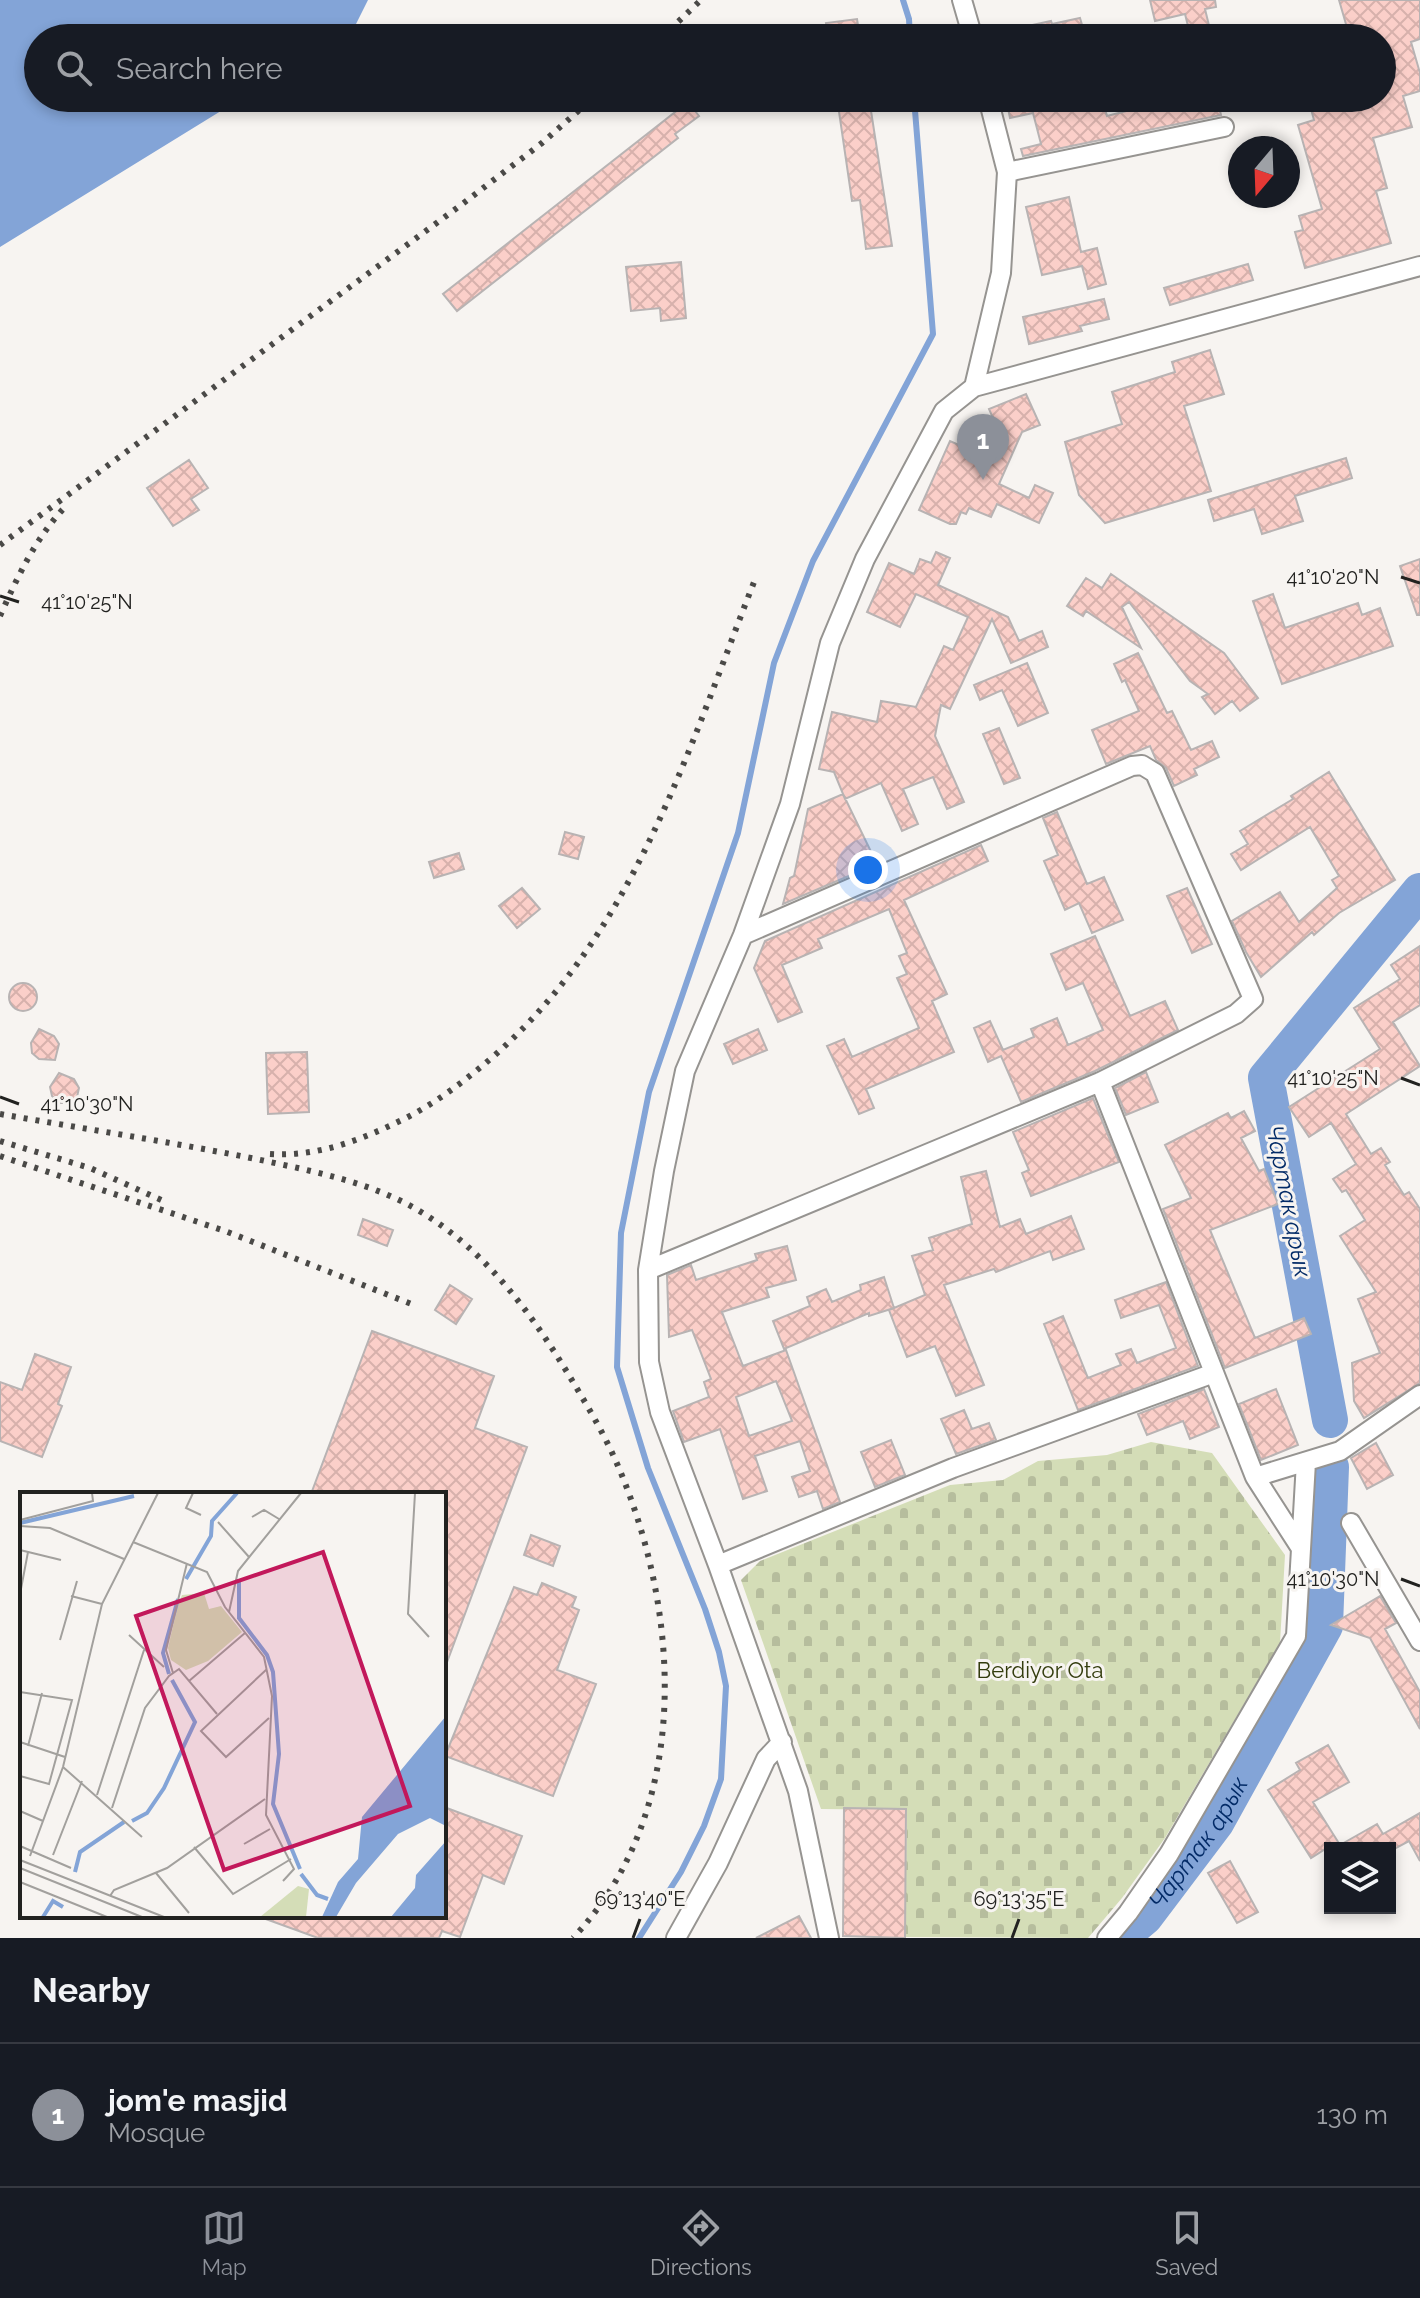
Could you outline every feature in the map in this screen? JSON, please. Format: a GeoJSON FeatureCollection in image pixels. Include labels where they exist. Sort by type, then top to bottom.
{"type":"FeatureCollection","features":[{"type":"Feature","properties":{"kind":"street"},"geometry":{"type":"LineString","coordinates":[[962,0],[969,24]]}},
{"type":"Feature","properties":{"kind":"street"},"geometry":{"type":"LineString","coordinates":[[974,387],[1001,273],[1007,172],[992,112]]}},
{"type":"Feature","properties":{"kind":"street"},"geometry":{"type":"LineString","coordinates":[[1007,172],[1224,127]]}},
{"type":"Feature","properties":{"kind":"street"},"geometry":{"type":"LineString","coordinates":[[829,1938],[798,1791],[655,1394],[648,1353],[648,1270],[685,1071],[743,935],[790,804],[820,672],[840,615],[865,559],[944,411],[974,387],[1420,266]]}},
{"type":"Feature","properties":{"kind":"street"},"geometry":{"type":"LineString","coordinates":[[648,1270],[1100,1082],[1236,1014],[1253,999],[1155,773],[1142,765],[1132,766],[743,935]]}},
{"type":"Feature","properties":{"kind":"street"},"geometry":{"type":"LineString","coordinates":[[1100,1082],[1255,1477],[1300,1547]]}},
{"type":"Feature","properties":{"kind":"street"},"geometry":{"type":"LineString","coordinates":[[718,1565],[953,1468],[1214,1373]]}},
{"type":"Feature","properties":{"kind":"street"},"geometry":{"type":"LineString","coordinates":[[1255,1477],[1340,1451],[1420,1395]]}},
{"type":"Feature","properties":{"kind":"street"},"geometry":{"type":"LineString","coordinates":[[1107,1938],[1169,1854],[1296,1636],[1306,1462]]}},
{"type":"Feature","properties":{"kind":"street"},"geometry":{"type":"LineString","coordinates":[[1351,1523],[1420,1641]]}},
{"type":"Feature","properties":{"kind":"street"},"geometry":{"type":"LineString","coordinates":[[676,1938],[718,1863],[766,1759],[782,1742]]}},
{"type":"Feature","properties":{"kind":"green space","name":"Berdiyor Ota"},"geometry":{"type":"Polygon","coordinates":[[[1151,1442],[1212,1453],[1285,1555],[1280,1643],[1165,1838],[1122,1898],[1088,1938],[905,1937],[907,1810],[821,1809],[741,1580],[760,1561],[950,1485],[1003,1480],[1038,1461],[1107,1455],[1151,1442]]]}},
{"type":"Feature","properties":{"kind":"water"},"geometry":{"type":"Polygon","coordinates":[[[0,0],[368,0],[356,24],[24,24],[24,112],[219,112],[0,247],[0,0]]]}},
{"type":"Feature","properties":{"kind":"building"},"geometry":{"type":"Polygon","coordinates":[[[1150,0],[1215,0],[1216,7],[1205,9],[1209,24],[1188,24],[1185,14],[1155,21],[1150,0]]]}},
{"type":"Feature","properties":{"kind":"building"},"geometry":{"type":"Polygon","coordinates":[[[1339,0],[1420,0],[1420,39],[1411,42],[1420,73],[1420,91],[1403,96],[1412,127],[1373,138],[1387,188],[1376,191],[1391,243],[1305,268],[1295,232],[1303,230],[1299,216],[1322,209],[1298,125],[1314,120],[1312,112],[1396,112],[1396,24],[1346,24],[1339,0]]]}},
{"type":"Feature","properties":{"kind":"building"},"geometry":{"type":"Polygon","coordinates":[[[1080,18],[1082,24],[1052,24],[1080,18]]]}},
{"type":"Feature","properties":{"kind":"building"},"geometry":{"type":"Polygon","coordinates":[[[857,19],[858,24],[826,24],[857,19]]]}},
{"type":"Feature","properties":{"kind":"building"},"geometry":{"type":"Polygon","coordinates":[[[675,112],[696,112],[699,116],[675,134],[678,138],[457,311],[443,294],[675,112]]]}},
{"type":"Feature","properties":{"kind":"building"},"geometry":{"type":"Polygon","coordinates":[[[839,112],[871,112],[892,246],[866,249],[860,200],[852,201],[839,112]]]}},
{"type":"Feature","properties":{"kind":"building"},"geometry":{"type":"Polygon","coordinates":[[[1009,112],[1106,112],[1107,116],[1122,112],[1220,112],[1221,115],[1023,156],[1021,149],[1041,144],[1033,113],[1010,118],[1009,112]]]}},
{"type":"Feature","properties":{"kind":"building"},"geometry":{"type":"Polygon","coordinates":[[[1069,197],[1081,252],[1097,248],[1106,284],[1088,289],[1082,266],[1042,275],[1026,207],[1069,197]]]}},
{"type":"Feature","properties":{"kind":"building"},"geometry":{"type":"Polygon","coordinates":[[[681,262],[686,318],[661,321],[660,308],[631,311],[626,267],[681,262]]]}},
{"type":"Feature","properties":{"kind":"building"},"geometry":{"type":"Polygon","coordinates":[[[1248,264],[1253,280],[1170,305],[1164,288],[1248,264]]]}},
{"type":"Feature","properties":{"kind":"building"},"geometry":{"type":"Polygon","coordinates":[[[1104,299],[1109,319],[1080,326],[1082,331],[1029,344],[1023,317],[1104,299]]]}},
{"type":"Feature","properties":{"kind":"building"},"geometry":{"type":"Polygon","coordinates":[[[1210,350],[1224,394],[1184,406],[1211,491],[1105,523],[1079,495],[1065,442],[1122,424],[1112,392],[1175,372],[1172,362],[1210,350]]]}},
{"type":"Feature","properties":{"kind":"building"},"geometry":{"type":"Polygon","coordinates":[[[1026,394],[1040,425],[1022,432],[999,484],[1029,498],[1035,485],[1053,493],[1039,523],[997,504],[991,517],[969,508],[966,514],[961,512],[956,524],[919,510],[950,441],[984,456],[997,427],[989,409],[1026,394]]]}},
{"type":"Feature","properties":{"kind":"building"},"geometry":{"type":"Polygon","coordinates":[[[1346,458],[1352,478],[1295,496],[1303,521],[1262,534],[1254,509],[1214,521],[1208,500],[1346,458]]]}},
{"type":"Feature","properties":{"kind":"building"},"geometry":{"type":"Polygon","coordinates":[[[189,460],[208,488],[191,499],[199,510],[173,526],[147,488],[189,460]]]}},
{"type":"Feature","properties":{"kind":"building"},"geometry":{"type":"Polygon","coordinates":[[[936,552],[950,558],[938,585],[1008,617],[1019,641],[1042,631],[1048,647],[1011,663],[992,619],[950,709],[941,705],[935,736],[964,802],[947,809],[933,777],[903,789],[918,824],[902,831],[881,783],[845,799],[834,772],[819,769],[832,712],[877,722],[881,701],[916,707],[944,646],[953,650],[968,617],[916,594],[900,627],[867,612],[889,563],[914,574],[920,559],[931,563],[936,552]]]}},
{"type":"Feature","properties":{"kind":"building"},"geometry":{"type":"Polygon","coordinates":[[[1420,559],[1420,615],[1417,615],[1400,566],[1420,559]]]}},
{"type":"Feature","properties":{"kind":"building"},"geometry":{"type":"Polygon","coordinates":[[[1111,574],[1224,653],[1258,698],[1240,711],[1232,701],[1215,714],[1202,697],[1208,694],[1190,681],[1129,602],[1122,607],[1141,648],[1086,611],[1083,616],[1067,606],[1086,578],[1102,588],[1111,574]]]}},
{"type":"Feature","properties":{"kind":"building"},"geometry":{"type":"Polygon","coordinates":[[[1273,594],[1285,628],[1358,603],[1362,615],[1380,608],[1393,646],[1282,684],[1253,601],[1273,594]]]}},
{"type":"Feature","properties":{"kind":"building"},"geometry":{"type":"Polygon","coordinates":[[[1138,653],[1167,713],[1172,711],[1191,750],[1212,741],[1219,757],[1194,769],[1197,775],[1174,786],[1166,768],[1156,760],[1150,746],[1106,764],[1092,730],[1139,711],[1114,664],[1138,653]]]}},
{"type":"Feature","properties":{"kind":"building"},"geometry":{"type":"Polygon","coordinates":[[[1027,663],[1048,713],[1018,726],[1002,690],[980,700],[974,685],[1027,663]]]}},
{"type":"Feature","properties":{"kind":"building"},"geometry":{"type":"Polygon","coordinates":[[[999,728],[1020,778],[1004,784],[983,734],[999,728]]]}},
{"type":"Feature","properties":{"kind":"building"},"geometry":{"type":"Polygon","coordinates":[[[1329,772],[1395,880],[1339,913],[1314,935],[1312,932],[1261,977],[1232,921],[1280,892],[1299,922],[1337,888],[1332,880],[1339,876],[1310,827],[1241,870],[1231,854],[1248,844],[1240,831],[1293,799],[1291,796],[1329,772]]]}},
{"type":"Feature","properties":{"kind":"building"},"geometry":{"type":"Polygon","coordinates":[[[843,794],[877,864],[783,904],[790,878],[794,876],[808,809],[843,794]]]}},
{"type":"Feature","properties":{"kind":"building"},"geometry":{"type":"Polygon","coordinates":[[[1057,812],[1087,884],[1104,877],[1123,920],[1092,933],[1079,903],[1065,910],[1044,861],[1058,855],[1043,818],[1057,812]]]}},
{"type":"Feature","properties":{"kind":"building"},"geometry":{"type":"Polygon","coordinates":[[[565,832],[584,837],[578,859],[559,854],[565,832]]]}},
{"type":"Feature","properties":{"kind":"building"},"geometry":{"type":"Polygon","coordinates":[[[981,845],[988,861],[904,900],[947,994],[932,1001],[954,1052],[866,1089],[874,1108],[859,1114],[827,1046],[844,1039],[852,1057],[919,1028],[897,978],[907,974],[899,956],[907,953],[889,909],[818,939],[822,948],[782,965],[802,1012],[778,1022],[754,968],[765,941],[981,845]]]}},
{"type":"Feature","properties":{"kind":"building"},"geometry":{"type":"Polygon","coordinates":[[[459,853],[464,869],[434,878],[429,862],[459,853]]]}},
{"type":"Feature","properties":{"kind":"building"},"geometry":{"type":"Polygon","coordinates":[[[522,888],[540,909],[517,928],[499,906],[522,888]]]}},
{"type":"Feature","properties":{"kind":"building"},"geometry":{"type":"Polygon","coordinates":[[[1187,888],[1212,944],[1192,953],[1167,896],[1187,888]]]}},
{"type":"Feature","properties":{"kind":"building"},"geometry":{"type":"Polygon","coordinates":[[[1095,936],[1130,1016],[1165,1001],[1178,1030],[1095,1071],[1021,1102],[1001,1056],[988,1062],[974,1028],[990,1021],[1003,1050],[1034,1037],[1031,1029],[1057,1018],[1068,1045],[1103,1030],[1083,983],[1066,990],[1051,954],[1095,936]]]}},
{"type":"Feature","properties":{"kind":"building"},"geometry":{"type":"Polygon","coordinates":[[[1420,946],[1420,1005],[1393,1022],[1420,1066],[1346,1114],[1371,1154],[1381,1148],[1390,1162],[1385,1165],[1404,1195],[1409,1192],[1420,1209],[1420,1383],[1364,1418],[1354,1401],[1352,1363],[1380,1353],[1358,1299],[1376,1292],[1340,1236],[1365,1220],[1346,1190],[1342,1192],[1333,1179],[1356,1164],[1331,1123],[1309,1137],[1289,1107],[1380,1049],[1354,1008],[1400,979],[1391,965],[1420,946]]]}},
{"type":"Feature","properties":{"kind":"building"},"geometry":{"type":"Polygon","coordinates":[[[23,983],[33,987],[37,997],[33,1007],[23,1011],[13,1007],[9,997],[13,987],[23,983]]]}},
{"type":"Feature","properties":{"kind":"building"},"geometry":{"type":"Polygon","coordinates":[[[39,1029],[54,1036],[59,1044],[55,1060],[39,1059],[32,1053],[31,1043],[39,1029]]]}},
{"type":"Feature","properties":{"kind":"building"},"geometry":{"type":"Polygon","coordinates":[[[758,1029],[767,1050],[733,1064],[724,1044],[758,1029]]]}},
{"type":"Feature","properties":{"kind":"building"},"geometry":{"type":"Polygon","coordinates":[[[307,1052],[309,1112],[268,1114],[266,1053],[307,1052]]]}},
{"type":"Feature","properties":{"kind":"building"},"geometry":{"type":"Polygon","coordinates":[[[1146,1072],[1158,1102],[1126,1115],[1115,1088],[1146,1072]]]}},
{"type":"Feature","properties":{"kind":"building"},"geometry":{"type":"Polygon","coordinates":[[[59,1073],[74,1079],[79,1088],[77,1097],[69,1103],[59,1103],[52,1096],[50,1087],[59,1073]]]}},
{"type":"Feature","properties":{"kind":"building"},"geometry":{"type":"Polygon","coordinates":[[[1093,1098],[1119,1162],[1031,1196],[1022,1173],[1029,1170],[1013,1132],[1093,1098]]]}},
{"type":"Feature","properties":{"kind":"building"},"geometry":{"type":"Polygon","coordinates":[[[1244,1111],[1255,1131],[1241,1138],[1259,1171],[1264,1169],[1278,1204],[1210,1230],[1255,1338],[1304,1318],[1311,1334],[1225,1368],[1163,1209],[1191,1198],[1165,1145],[1228,1113],[1231,1118],[1244,1111]]]}},
{"type":"Feature","properties":{"kind":"building"},"geometry":{"type":"Polygon","coordinates":[[[986,1171],[1000,1227],[1020,1219],[1026,1234],[1071,1216],[1084,1249],[1053,1260],[1050,1251],[996,1272],[994,1269],[944,1285],[984,1385],[956,1396],[935,1346],[907,1357],[889,1310],[925,1295],[912,1256],[933,1250],[929,1238],[972,1224],[961,1177],[986,1171]]]}},
{"type":"Feature","properties":{"kind":"building"},"geometry":{"type":"Polygon","coordinates":[[[363,1219],[393,1230],[387,1246],[358,1235],[363,1219]]]}},
{"type":"Feature","properties":{"kind":"building"},"geometry":{"type":"Polygon","coordinates":[[[787,1246],[796,1280],[766,1288],[769,1297],[722,1312],[743,1366],[786,1350],[840,1502],[823,1509],[817,1491],[799,1497],[792,1477],[810,1471],[800,1441],[755,1456],[767,1491],[743,1499],[720,1429],[684,1442],[673,1411],[709,1397],[704,1382],[711,1379],[692,1330],[669,1337],[667,1275],[691,1265],[696,1280],[757,1260],[755,1254],[787,1246]],[[776,1381],[736,1397],[749,1436],[792,1421],[776,1381]]]}},
{"type":"Feature","properties":{"kind":"building"},"geometry":{"type":"Polygon","coordinates":[[[884,1277],[894,1308],[869,1316],[869,1313],[784,1349],[773,1321],[810,1306],[807,1297],[826,1289],[832,1302],[861,1290],[860,1285],[884,1277]]]}},
{"type":"Feature","properties":{"kind":"building"},"geometry":{"type":"Polygon","coordinates":[[[1166,1282],[1198,1366],[1078,1410],[1044,1324],[1063,1316],[1088,1378],[1121,1365],[1116,1354],[1131,1349],[1137,1363],[1176,1348],[1159,1305],[1121,1318],[1115,1300],[1166,1282]]]}},
{"type":"Feature","properties":{"kind":"building"},"geometry":{"type":"Polygon","coordinates":[[[450,1285],[472,1299],[456,1324],[435,1310],[450,1285]]]}},
{"type":"Feature","properties":{"kind":"building"},"geometry":{"type":"Polygon","coordinates":[[[372,1331],[494,1376],[475,1428],[527,1447],[446,1665],[446,1492],[312,1492],[372,1331]]]}},
{"type":"Feature","properties":{"kind":"building"},"geometry":{"type":"Polygon","coordinates":[[[35,1354],[71,1367],[58,1404],[62,1406],[42,1457],[0,1441],[0,1382],[22,1390],[35,1354]]]}},
{"type":"Feature","properties":{"kind":"building"},"geometry":{"type":"Polygon","coordinates":[[[1204,1389],[1219,1427],[1190,1439],[1183,1421],[1147,1435],[1138,1414],[1204,1389]]]}},
{"type":"Feature","properties":{"kind":"building"},"geometry":{"type":"Polygon","coordinates":[[[1276,1389],[1298,1445],[1261,1460],[1239,1404],[1276,1389]]]}},
{"type":"Feature","properties":{"kind":"building"},"geometry":{"type":"Polygon","coordinates":[[[964,1410],[972,1429],[989,1423],[996,1440],[956,1454],[941,1419],[964,1410]]]}},
{"type":"Feature","properties":{"kind":"building"},"geometry":{"type":"Polygon","coordinates":[[[891,1440],[905,1475],[875,1487],[861,1452],[891,1440]]]}},
{"type":"Feature","properties":{"kind":"building"},"geometry":{"type":"Polygon","coordinates":[[[1376,1443],[1393,1475],[1367,1489],[1351,1458],[1376,1443]]]}},
{"type":"Feature","properties":{"kind":"building"},"geometry":{"type":"Polygon","coordinates":[[[531,1535],[560,1546],[553,1566],[524,1555],[531,1535]]]}},
{"type":"Feature","properties":{"kind":"building"},"geometry":{"type":"Polygon","coordinates":[[[542,1583],[576,1597],[572,1607],[579,1610],[557,1670],[596,1684],[553,1796],[446,1756],[514,1587],[537,1595],[542,1583]]]}},
{"type":"Feature","properties":{"kind":"building"},"geometry":{"type":"Polygon","coordinates":[[[1380,1596],[1396,1623],[1385,1629],[1420,1692],[1420,1729],[1370,1638],[1331,1625],[1380,1596]]]}},
{"type":"Feature","properties":{"kind":"building"},"geometry":{"type":"Polygon","coordinates":[[[1328,1745],[1349,1782],[1313,1802],[1338,1842],[1324,1842],[1324,1850],[1311,1858],[1268,1790],[1300,1770],[1296,1763],[1328,1745]]]}},
{"type":"Feature","properties":{"kind":"building"},"geometry":{"type":"Polygon","coordinates":[[[446,1808],[522,1836],[504,1884],[483,1875],[460,1937],[442,1931],[439,1938],[318,1938],[263,1918],[446,1918],[446,1808]]]}},
{"type":"Feature","properties":{"kind":"building"},"geometry":{"type":"Polygon","coordinates":[[[844,1808],[906,1809],[905,1938],[843,1936],[844,1808]]]}},
{"type":"Feature","properties":{"kind":"building"},"geometry":{"type":"Polygon","coordinates":[[[1420,1813],[1420,1861],[1409,1841],[1396,1848],[1396,1842],[1345,1842],[1377,1824],[1383,1834],[1420,1813]]]}},
{"type":"Feature","properties":{"kind":"building"},"geometry":{"type":"Polygon","coordinates":[[[1230,1861],[1258,1912],[1237,1923],[1208,1873],[1230,1861]]]}},
{"type":"Feature","properties":{"kind":"building"},"geometry":{"type":"Polygon","coordinates":[[[799,1916],[811,1938],[756,1938],[799,1916]]]}},
{"type":"Feature","properties":{"kind":"waterway"},"geometry":{"type":"LineString","coordinates":[[903,0],[909,24]]}},
{"type":"Feature","properties":{"kind":"waterway"},"geometry":{"type":"LineString","coordinates":[[639,1938],[681,1872],[704,1826],[721,1779],[726,1686],[705,1609],[648,1468],[617,1367],[621,1233],[649,1092],[738,833],[774,663],[813,561],[933,334],[915,112]]}},
{"type":"Feature","properties":{"kind":"waterway","name":"Чартак арык"},"geometry":{"type":"LineString","coordinates":[[1330,1420],[1266,1078],[1420,891]]}},
{"type":"Feature","properties":{"kind":"waterway","name":"Чартак арык"},"geometry":{"type":"LineString","coordinates":[[1120,1938],[1145,1917],[1216,1823],[1325,1626],[1331,1467]]}},
{"type":"Feature","properties":{"kind":"railway"},"geometry":{"type":"LineString","coordinates":[[676,24],[701,0]]}},
{"type":"Feature","properties":{"kind":"railway"},"geometry":{"type":"LineString","coordinates":[[0,545],[461,205],[577,112]]}},
{"type":"Feature","properties":{"kind":"railway"},"geometry":{"type":"LineString","coordinates":[[0,616],[36,545],[65,507]]}},
{"type":"Feature","properties":{"kind":"railway"},"geometry":{"type":"LineString","coordinates":[[270,1154],[305,1153],[339,1146],[415,1113],[448,1093],[488,1061],[539,1012],[582,957],[619,899],[651,837],[680,773],[756,577]]}},
{"type":"Feature","properties":{"kind":"railway"},"geometry":{"type":"LineString","coordinates":[[0,1114],[256,1159],[371,1188],[407,1204],[456,1236],[498,1277],[535,1323],[587,1406],[618,1466],[639,1524],[655,1585],[663,1648],[664,1711],[656,1773],[639,1832],[612,1888],[573,1938]]}},
{"type":"Feature","properties":{"kind":"railway"},"geometry":{"type":"LineString","coordinates":[[0,1141],[90,1168],[168,1203]]}},
{"type":"Feature","properties":{"kind":"railway"},"geometry":{"type":"LineString","coordinates":[[0,1156],[225,1231],[414,1305]]}},
{"type":"Feature","properties":{"kind":"place","name":"jom'e masjid"},"geometry":{"type":"Point","coordinates":[983,480]}}]}
